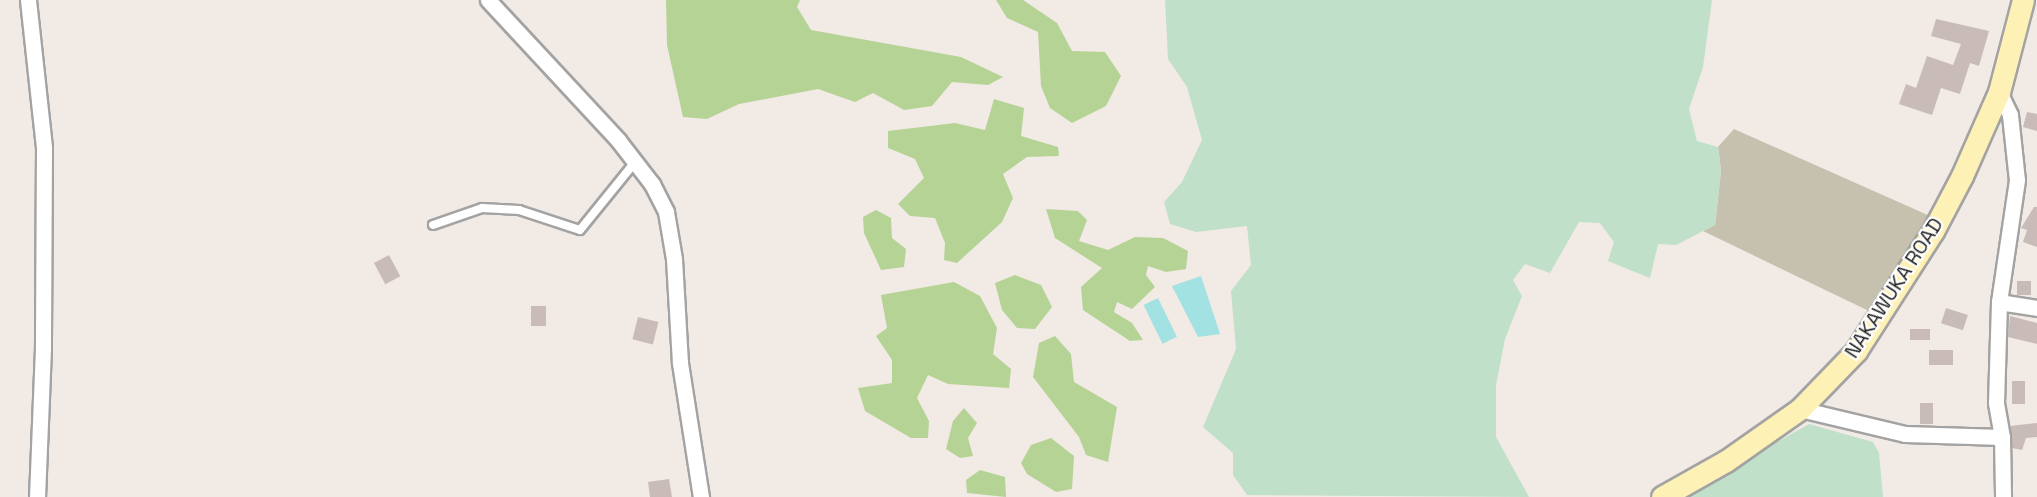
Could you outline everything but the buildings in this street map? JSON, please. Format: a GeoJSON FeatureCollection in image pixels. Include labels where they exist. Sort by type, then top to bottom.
{"type":"FeatureCollection","features":[{"type":"Feature","properties":{"kind":"main road","name":"NAKAWUKA ROAD"},"geometry":{"type":"LineString","coordinates":[[1662,497],[1726,460],[1800,409],[1830,383],[1882,315],[1962,176],[1998,92],[2023,0]]}},
{"type":"Feature","properties":{"kind":"street"},"geometry":{"type":"LineString","coordinates":[[28,0],[44,159],[44,348],[36,497]]}},
{"type":"Feature","properties":{"kind":"street"},"geometry":{"type":"LineString","coordinates":[[488,0],[635,162],[666,212],[674,259],[680,363],[701,497]]}},
{"type":"Feature","properties":{"kind":"street"},"geometry":{"type":"LineString","coordinates":[[1998,92],[2010,115],[2017,180],[1999,302],[1996,403],[2002,437],[2003,497]]}},
{"type":"Feature","properties":{"kind":"street"},"geometry":{"type":"LineString","coordinates":[[1999,302],[2037,308]]}},
{"type":"Feature","properties":{"kind":"street"},"geometry":{"type":"LineString","coordinates":[[1800,409],[1905,434],[2002,437]]}},
{"type":"Feature","properties":{"kind":"lane"},"geometry":{"type":"LineString","coordinates":[[433,225],[482,208],[519,210],[580,230],[635,162]]}},
{"type":"Feature","properties":{"kind":"shaded area"},"geometry":{"type":"Polygon","coordinates":[[[1734,129],[1930,216],[1871,312],[1703,231],[1715,225],[1721,171],[1718,147],[1734,129]]]}},
{"type":"Feature","properties":{"kind":"green space"},"geometry":{"type":"Polygon","coordinates":[[[666,0],[800,0],[797,7],[811,30],[961,57],[1003,77],[988,85],[952,82],[932,106],[904,110],[873,93],[855,102],[818,89],[739,104],[707,119],[683,117],[667,45],[666,0]]]}},
{"type":"Feature","properties":{"kind":"green space"},"geometry":{"type":"Polygon","coordinates":[[[996,0],[1023,0],[1057,23],[1072,51],[1105,52],[1121,76],[1106,106],[1072,123],[1050,108],[1041,86],[1038,32],[1007,18],[996,0]]]}},
{"type":"Feature","properties":{"kind":"green space"},"geometry":{"type":"Polygon","coordinates":[[[1165,0],[1712,0],[1703,67],[1689,109],[1697,141],[1718,147],[1721,171],[1715,225],[1676,245],[1658,244],[1650,278],[1608,261],[1614,242],[1600,223],[1579,222],[1550,273],[1525,264],[1513,280],[1522,296],[1505,339],[1496,385],[1496,437],[1529,497],[1247,495],[1233,475],[1233,453],[1203,427],[1236,349],[1231,291],[1251,265],[1247,226],[1196,232],[1170,224],[1164,202],[1182,182],[1202,140],[1187,87],[1168,59],[1165,0]]]}},
{"type":"Feature","properties":{"kind":"green space"},"geometry":{"type":"Polygon","coordinates":[[[994,99],[1024,108],[1021,136],[1058,147],[1059,156],[1027,157],[1003,174],[1013,198],[1002,222],[957,263],[944,260],[945,243],[935,218],[910,216],[898,204],[924,178],[915,159],[888,148],[888,131],[955,123],[985,130],[994,99]]]}},
{"type":"Feature","properties":{"kind":"green space"},"geometry":{"type":"Polygon","coordinates":[[[1046,209],[1078,211],[1087,220],[1079,241],[1108,250],[1135,237],[1163,238],[1188,251],[1186,269],[1166,272],[1148,266],[1146,275],[1155,287],[1132,309],[1117,302],[1114,312],[1132,323],[1143,340],[1130,341],[1083,310],[1081,287],[1102,268],[1055,238],[1046,209]]]}},
{"type":"Feature","properties":{"kind":"green space"},"geometry":{"type":"Polygon","coordinates":[[[876,210],[891,218],[892,238],[906,249],[904,267],[881,270],[864,233],[863,217],[876,210]]]}},
{"type":"Feature","properties":{"kind":"green space"},"geometry":{"type":"Polygon","coordinates":[[[1015,275],[1041,285],[1052,307],[1035,329],[1017,328],[1002,310],[995,283],[1015,275]]]}},
{"type":"Feature","properties":{"kind":"green space"},"geometry":{"type":"Polygon","coordinates":[[[954,282],[980,296],[997,328],[993,354],[1011,369],[1009,388],[948,384],[928,375],[917,398],[929,421],[928,438],[911,438],[865,411],[858,388],[892,383],[892,360],[876,336],[887,328],[881,295],[954,282]]]}},
{"type":"Feature","properties":{"kind":"green space"},"geometry":{"type":"Polygon","coordinates":[[[1055,336],[1071,354],[1074,382],[1117,407],[1108,462],[1086,455],[1079,437],[1033,377],[1039,343],[1055,336]]]}},
{"type":"Feature","properties":{"kind":"green space"},"geometry":{"type":"Polygon","coordinates":[[[964,408],[977,423],[968,438],[973,456],[960,458],[946,449],[953,421],[964,408]]]}},
{"type":"Feature","properties":{"kind":"green space"},"geometry":{"type":"Polygon","coordinates":[[[1809,424],[1873,442],[1879,453],[1883,497],[1679,497],[1809,424]]]}},
{"type":"Feature","properties":{"kind":"green space"},"geometry":{"type":"Polygon","coordinates":[[[1051,438],[1074,456],[1072,489],[1056,492],[1027,474],[1021,463],[1031,445],[1051,438]]]}},
{"type":"Feature","properties":{"kind":"green space"},"geometry":{"type":"Polygon","coordinates":[[[980,470],[1005,477],[1006,497],[967,493],[966,480],[980,470]]]}},
{"type":"Feature","properties":{"kind":"water"},"geometry":{"type":"Polygon","coordinates":[[[1201,276],[1220,334],[1198,337],[1172,286],[1201,276]]]}},
{"type":"Feature","properties":{"kind":"water"},"geometry":{"type":"Polygon","coordinates":[[[1158,298],[1177,337],[1162,344],[1144,305],[1158,298]]]}}]}
